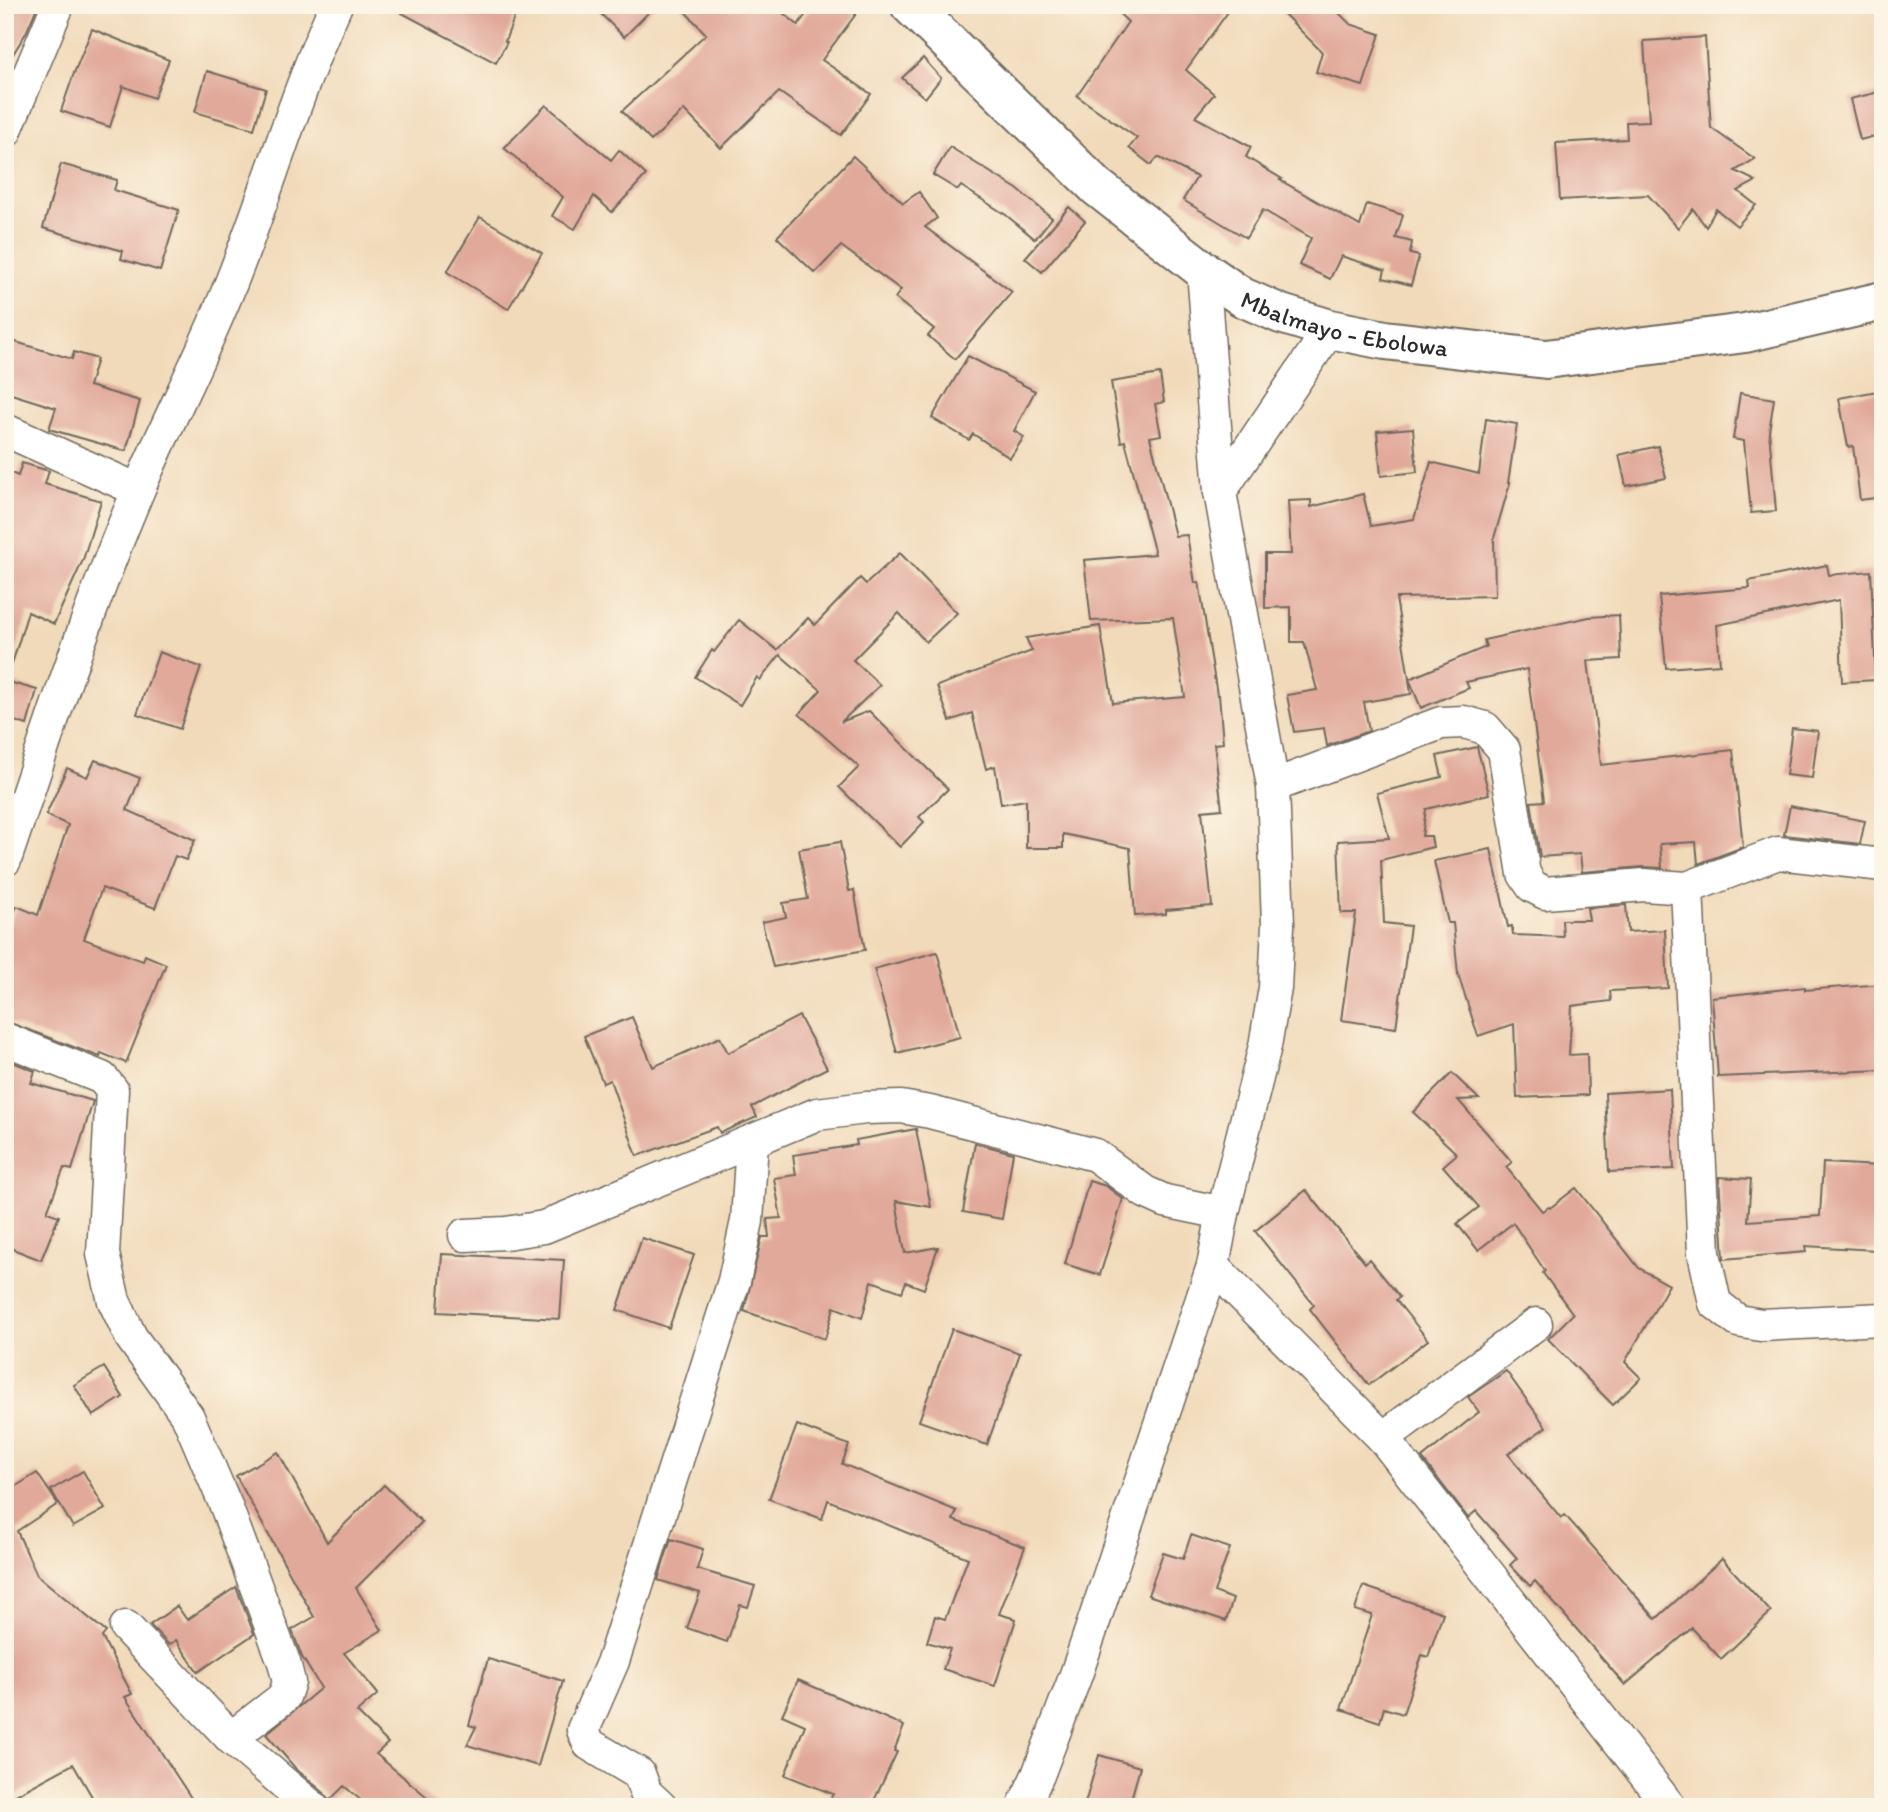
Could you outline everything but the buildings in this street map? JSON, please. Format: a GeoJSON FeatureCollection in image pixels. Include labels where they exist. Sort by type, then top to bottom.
{"type":"FeatureCollection","features":[{"type":"Feature","properties":{"kind":"highway","name":"Mbalmayo - Ebolowa"},"geometry":{"type":"LineString","coordinates":[[910,5],[1097,187],[1203,270],[1242,297],[1281,314],[1330,329],[1385,340],[1546,359],[1745,333],[1883,300]]}},
{"type":"Feature","properties":{"kind":"street"},"geometry":{"type":"LineString","coordinates":[[5,132],[58,5]]}},
{"type":"Feature","properties":{"kind":"street"},"geometry":{"type":"LineString","coordinates":[[5,860],[77,650],[138,490],[197,366],[229,289],[291,113],[335,5]]}},
{"type":"Feature","properties":{"kind":"street"},"geometry":{"type":"LineString","coordinates":[[1023,1807],[1077,1672],[1213,1266],[1223,1213],[1265,1046],[1275,988],[1278,925],[1273,786],[1220,492],[1203,270]]}},
{"type":"Feature","properties":{"kind":"street"},"geometry":{"type":"LineString","coordinates":[[1220,492],[1330,329]]}},
{"type":"Feature","properties":{"kind":"street"},"geometry":{"type":"LineString","coordinates":[[5,430],[138,490]]}},
{"type":"Feature","properties":{"kind":"street"},"geometry":{"type":"LineString","coordinates":[[1273,786],[1441,723],[1464,722],[1485,728],[1504,750],[1524,874],[1532,886],[1545,893],[1644,885],[1688,888],[1778,853],[1883,865]]}},
{"type":"Feature","properties":{"kind":"street"},"geometry":{"type":"LineString","coordinates":[[1688,888],[1704,1253],[1715,1303],[1738,1321],[1761,1325],[1883,1319]]}},
{"type":"Feature","properties":{"kind":"street"},"geometry":{"type":"LineString","coordinates":[[5,1039],[102,1078],[112,1090],[103,1254],[114,1301],[131,1336],[188,1417],[231,1519],[289,1682],[284,1698],[231,1738]]}},
{"type":"Feature","properties":{"kind":"street"},"geometry":{"type":"LineString","coordinates":[[465,1234],[506,1233],[544,1227],[817,1114],[901,1107],[930,1112],[1095,1155],[1145,1192],[1165,1200],[1223,1213]]}},
{"type":"Feature","properties":{"kind":"street"},"geometry":{"type":"LineString","coordinates":[[661,1807],[646,1793],[639,1774],[589,1744],[583,1730],[613,1661],[734,1280],[747,1221],[752,1142]]}},
{"type":"Feature","properties":{"kind":"street"},"geometry":{"type":"LineString","coordinates":[[1213,1266],[1383,1438],[1670,1807]]}},
{"type":"Feature","properties":{"kind":"street"},"geometry":{"type":"LineString","coordinates":[[1383,1438],[1536,1324]]}},
{"type":"Feature","properties":{"kind":"street"},"geometry":{"type":"LineString","coordinates":[[126,1627],[231,1738],[312,1807]]}}]}
